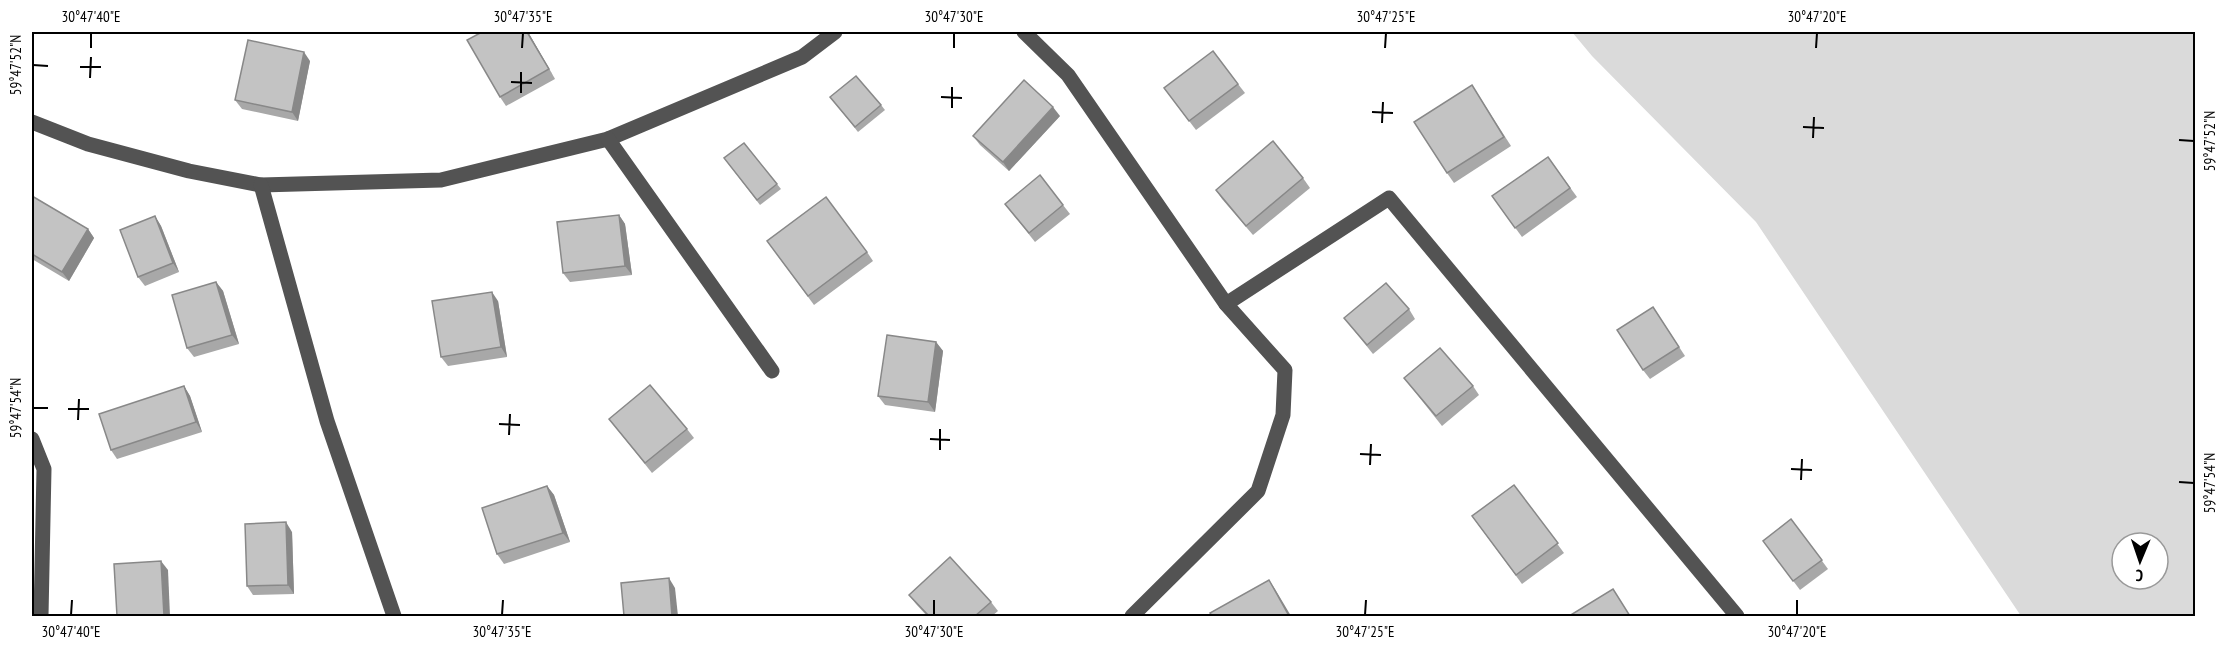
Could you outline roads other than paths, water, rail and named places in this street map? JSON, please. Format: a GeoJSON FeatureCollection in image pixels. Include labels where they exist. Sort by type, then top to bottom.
{"type":"FeatureCollection","features":[{"type":"Feature","properties":{"kind":"street"},"geometry":{"type":"LineString","coordinates":[[32,122],[99,147],[189,171],[261,185],[441,180],[608,139],[802,57],[835,32]]}},
{"type":"Feature","properties":{"kind":"street"},"geometry":{"type":"LineString","coordinates":[[1024,32],[1068,75],[1226,304],[1285,370],[1283,415],[1258,491],[1132,616]]}},
{"type":"Feature","properties":{"kind":"street"},"geometry":{"type":"LineString","coordinates":[[608,139],[772,371]]}},
{"type":"Feature","properties":{"kind":"street"},"geometry":{"type":"LineString","coordinates":[[261,185],[327,421],[394,616]]}},
{"type":"Feature","properties":{"kind":"street"},"geometry":{"type":"LineString","coordinates":[[1226,304],[1389,198],[1737,616]]}},
{"type":"Feature","properties":{"kind":"street"},"geometry":{"type":"LineString","coordinates":[[32,439],[44,469],[41,616]]}}]}
